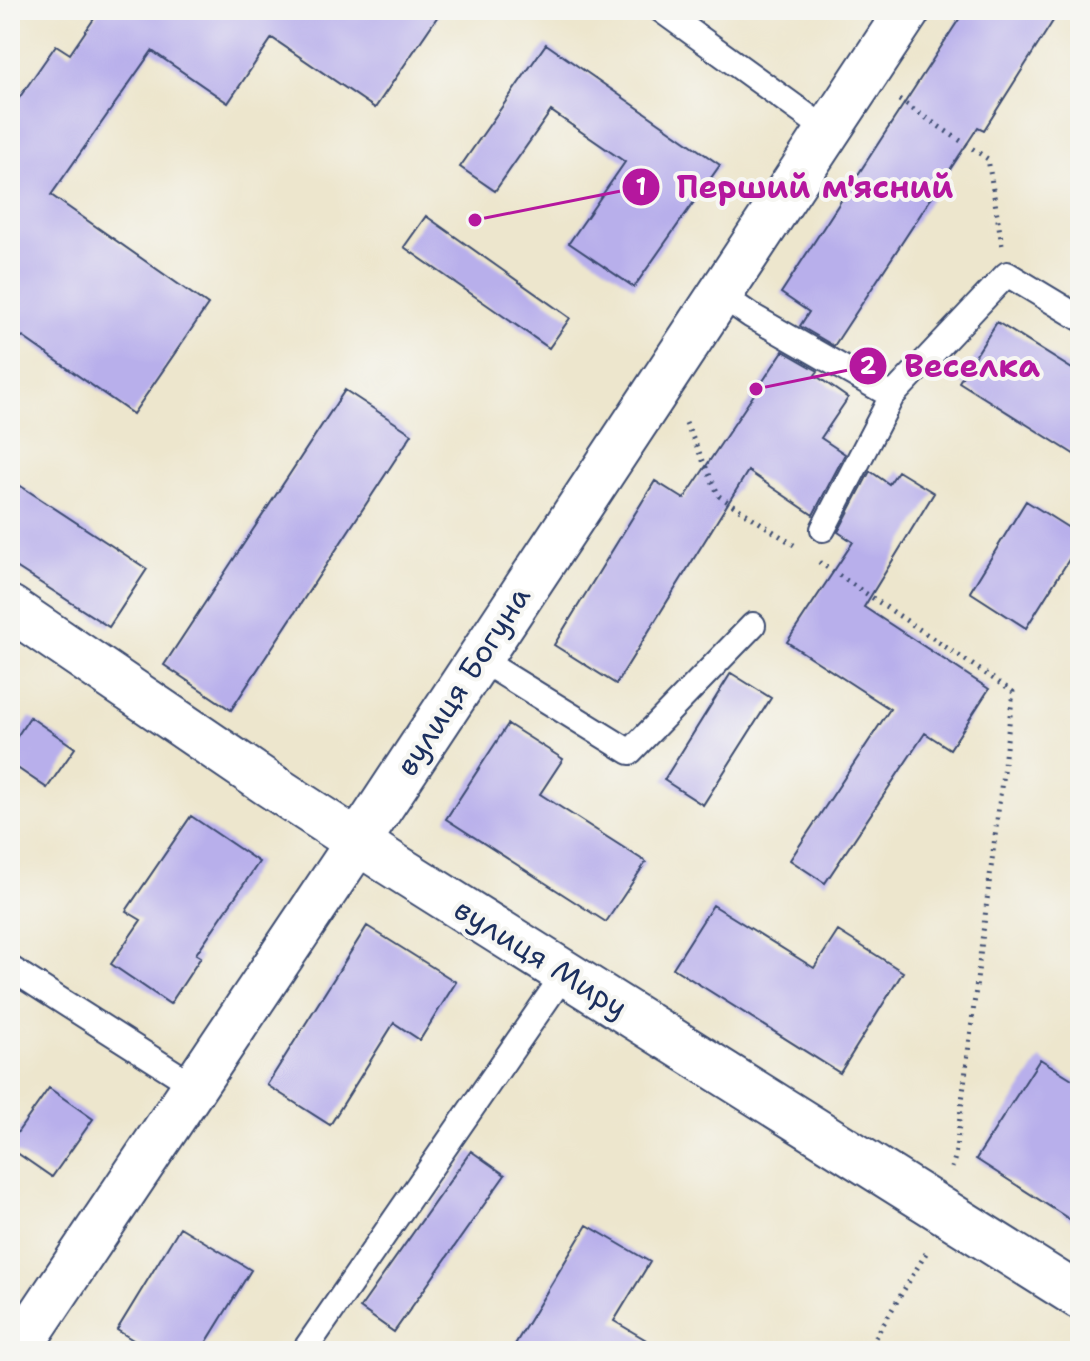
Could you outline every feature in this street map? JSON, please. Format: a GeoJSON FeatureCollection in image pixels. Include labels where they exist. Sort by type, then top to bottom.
{"type":"FeatureCollection","features":[{"type":"Feature","properties":{"kind":"main road","name":"вулиця Богуна"},"geometry":{"type":"LineString","coordinates":[[17,1351],[908,10]]}},
{"type":"Feature","properties":{"kind":"main road","name":"вулиця Миру"},"geometry":{"type":"LineString","coordinates":[[10,608],[358,842],[1080,1297]]}},
{"type":"Feature","properties":{"kind":"lane"},"geometry":{"type":"LineString","coordinates":[[661,10],[828,131]]}},
{"type":"Feature","properties":{"kind":"lane"},"geometry":{"type":"LineString","coordinates":[[823,529],[892,396],[1007,274],[1080,318]]}},
{"type":"Feature","properties":{"kind":"lane"},"geometry":{"type":"LineString","coordinates":[[720,294],[750,315],[892,396]]}},
{"type":"Feature","properties":{"kind":"lane"},"geometry":{"type":"LineString","coordinates":[[478,658],[630,752],[753,625]]}},
{"type":"Feature","properties":{"kind":"lane"},"geometry":{"type":"LineString","coordinates":[[10,968],[195,1086]]}},
{"type":"Feature","properties":{"kind":"lane"},"geometry":{"type":"LineString","coordinates":[[304,1351],[565,973]]}},
{"type":"Feature","properties":{"kind":"path"},"geometry":{"type":"LineString","coordinates":[[890,94],[988,159],[1007,274]]}},
{"type":"Feature","properties":{"kind":"path"},"geometry":{"type":"LineString","coordinates":[[682,415],[719,496],[796,546]]}},
{"type":"Feature","properties":{"kind":"path"},"geometry":{"type":"LineString","coordinates":[[808,555],[1013,692],[955,1157],[933,1242],[867,1351]]}},
{"type":"Feature","properties":{"kind":"building"},"geometry":{"type":"Polygon","coordinates":[[[100,10],[442,10],[375,108],[272,38],[228,103],[152,51],[51,195],[208,305],[133,414],[10,328],[10,111],[56,45],[70,54],[100,10]]]}},
{"type":"Feature","properties":{"kind":"building"},"geometry":{"type":"Polygon","coordinates":[[[965,10],[1060,10],[984,130],[978,127],[834,346],[800,326],[809,312],[781,293],[965,10]]]}},
{"type":"Feature","properties":{"kind":"building"},"geometry":{"type":"Polygon","coordinates":[[[546,44],[720,165],[634,287],[569,243],[625,162],[551,111],[495,191],[460,167],[546,44]]]}},
{"type":"Feature","properties":{"kind":"building"},"geometry":{"type":"Polygon","coordinates":[[[426,216],[570,318],[549,348],[404,247],[426,216]]]}},
{"type":"Feature","properties":{"kind":"building"},"geometry":{"type":"Polygon","coordinates":[[[997,322],[1080,374],[1080,458],[959,382],[997,322]]]}},
{"type":"Feature","properties":{"kind":"building"},"geometry":{"type":"Polygon","coordinates":[[[783,351],[818,371],[815,375],[848,398],[821,438],[845,454],[813,515],[748,471],[616,684],[554,645],[655,481],[684,499],[783,351]]]}},
{"type":"Feature","properties":{"kind":"building"},"geometry":{"type":"Polygon","coordinates":[[[345,390],[412,434],[231,710],[164,665],[345,390]]]}},
{"type":"Feature","properties":{"kind":"building"},"geometry":{"type":"Polygon","coordinates":[[[870,471],[889,484],[898,471],[934,493],[864,607],[989,689],[950,749],[925,733],[825,883],[790,860],[890,709],[787,642],[853,542],[838,532],[870,471]]]}},
{"type":"Feature","properties":{"kind":"building"},"geometry":{"type":"Polygon","coordinates":[[[10,479],[147,569],[109,627],[10,563],[10,479]]]}},
{"type":"Feature","properties":{"kind":"building"},"geometry":{"type":"Polygon","coordinates":[[[1026,501],[1080,535],[1080,542],[1026,628],[970,592],[1026,501]]]}},
{"type":"Feature","properties":{"kind":"building"},"geometry":{"type":"Polygon","coordinates":[[[731,673],[771,698],[703,805],[664,780],[731,673]]]}},
{"type":"Feature","properties":{"kind":"building"},"geometry":{"type":"Polygon","coordinates":[[[30,717],[75,748],[47,788],[10,763],[10,747],[30,717]]]}},
{"type":"Feature","properties":{"kind":"building"},"geometry":{"type":"Polygon","coordinates":[[[508,724],[563,759],[540,794],[646,862],[606,922],[446,819],[508,724]]]}},
{"type":"Feature","properties":{"kind":"building"},"geometry":{"type":"Polygon","coordinates":[[[191,816],[259,862],[196,954],[201,957],[170,1004],[111,964],[141,920],[126,911],[191,816]]]}},
{"type":"Feature","properties":{"kind":"building"},"geometry":{"type":"Polygon","coordinates":[[[713,905],[814,968],[838,931],[903,972],[840,1073],[673,968],[713,905]]]}},
{"type":"Feature","properties":{"kind":"building"},"geometry":{"type":"Polygon","coordinates":[[[367,926],[456,982],[420,1040],[394,1023],[330,1125],[267,1085],[367,926]]]}},
{"type":"Feature","properties":{"kind":"building"},"geometry":{"type":"Polygon","coordinates":[[[1040,1059],[1080,1084],[1080,1226],[976,1159],[1040,1059]]]}},
{"type":"Feature","properties":{"kind":"building"},"geometry":{"type":"Polygon","coordinates":[[[49,1088],[93,1119],[52,1177],[10,1148],[10,1143],[49,1088]]]}},
{"type":"Feature","properties":{"kind":"building"},"geometry":{"type":"Polygon","coordinates":[[[471,1151],[505,1175],[394,1332],[360,1308],[471,1151]]]}},
{"type":"Feature","properties":{"kind":"building"},"geometry":{"type":"Polygon","coordinates":[[[587,1225],[650,1262],[614,1321],[665,1351],[511,1351],[587,1225]]]}},
{"type":"Feature","properties":{"kind":"building"},"geometry":{"type":"Polygon","coordinates":[[[180,1227],[251,1270],[201,1351],[151,1351],[117,1330],[180,1227]]]}},
{"type":"Feature","properties":{"kind":"place","name":"Перший м'ясний"},"geometry":{"type":"Point","coordinates":[475,220]}},
{"type":"Feature","properties":{"kind":"place","name":"Веселка"},"geometry":{"type":"Point","coordinates":[756,389]}}]}
